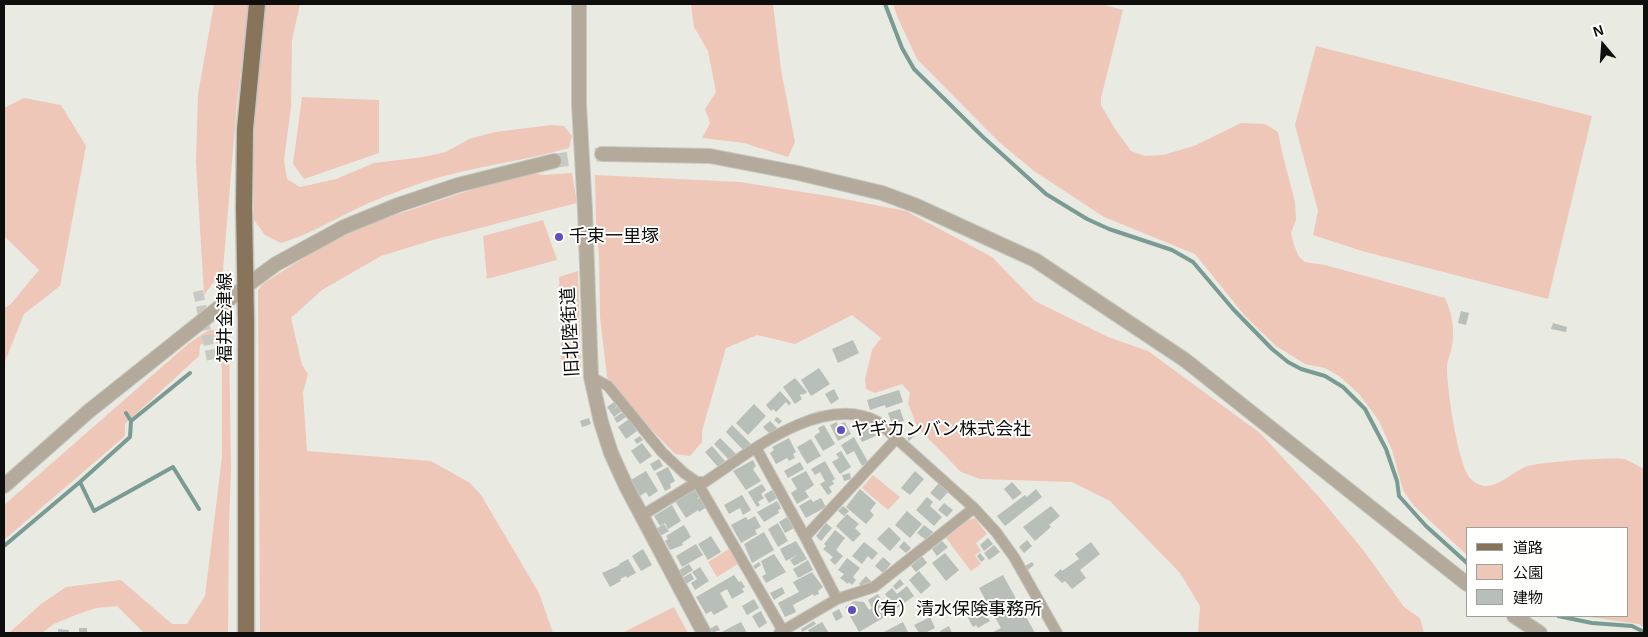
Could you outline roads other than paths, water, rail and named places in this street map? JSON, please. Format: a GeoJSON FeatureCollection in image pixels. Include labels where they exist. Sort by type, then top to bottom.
{"type":"FeatureCollection","features":[{"type":"Feature","properties":{"kind":"main road","name":"福井金津線"},"geometry":{"type":"LineString","coordinates":[[246,633],[245,129],[257,4]]}},
{"type":"Feature","properties":{"kind":"street","name":"旧北陸街道"},"geometry":{"type":"LineString","coordinates":[[579,4],[579,105],[591,377],[601,422],[611,453],[641,516],[704,633]]}},
{"type":"Feature","properties":{"kind":"street"},"geometry":{"type":"LineString","coordinates":[[602,154],[710,156],[798,172],[882,193],[917,206],[1035,260],[1185,360],[1466,583]]}},
{"type":"Feature","properties":{"kind":"street"},"geometry":{"type":"LineString","coordinates":[[4,486],[89,411],[276,264],[314,242],[398,205],[458,185],[554,162]]}},
{"type":"Feature","properties":{"kind":"street"},"geometry":{"type":"LineString","coordinates":[[591,377],[608,386],[662,452],[684,473],[697,482],[781,632],[837,599],[874,587],[974,508]]}},
{"type":"Feature","properties":{"kind":"street"},"geometry":{"type":"LineString","coordinates":[[641,516],[697,482],[705,482],[780,434],[820,416],[854,414],[867,416],[878,422],[897,438],[974,508],[996,532],[1014,556],[1057,633]]}},
{"type":"Feature","properties":{"kind":"street"},"geometry":{"type":"LineString","coordinates":[[805,537],[897,438]]}},
{"type":"Feature","properties":{"kind":"street"},"geometry":{"type":"LineString","coordinates":[[756,448],[837,599]]}},
{"type":"Feature","properties":{"kind":"street"},"geometry":{"type":"LineString","coordinates":[[1516,617],[1540,633]]}},
{"type":"Feature","properties":{"kind":"waterway"},"geometry":{"type":"LineString","coordinates":[[885,4],[902,48],[914,69],[983,137],[1046,194],[1087,219],[1109,229],[1172,250],[1193,262],[1233,309],[1272,349],[1288,362],[1301,369],[1325,376],[1343,387],[1365,409],[1386,449],[1397,481],[1399,496],[1426,526],[1466,562]]}},
{"type":"Feature","properties":{"kind":"waterway"},"geometry":{"type":"LineString","coordinates":[[4,546],[130,437],[131,421],[190,373]]}},
{"type":"Feature","properties":{"kind":"waterway"},"geometry":{"type":"LineString","coordinates":[[126,413],[131,421]]}},
{"type":"Feature","properties":{"kind":"waterway"},"geometry":{"type":"LineString","coordinates":[[80,482],[94,511],[173,467],[199,509]]}},
{"type":"Feature","properties":{"kind":"waterway"},"geometry":{"type":"LineString","coordinates":[[1563,617],[1592,623],[1632,626],[1644,632]]}},
{"type":"Feature","properties":{"kind":"tunnel"},"geometry":{"type":"LineString","coordinates":[[554,161],[602,154]]}},
{"type":"Feature","properties":{"kind":"tunnel"},"geometry":{"type":"LineString","coordinates":[[198,291],[212,361]]}},
{"type":"Feature","properties":{"kind":"place","name":"千束一里塚"},"geometry":{"type":"Point","coordinates":[559,237]}},
{"type":"Feature","properties":{"kind":"place","name":"ヤギカンバン株式会社"},"geometry":{"type":"Point","coordinates":[841,430]}},
{"type":"Feature","properties":{"kind":"place","name":"（有）清水保険事務所"},"geometry":{"type":"Point","coordinates":[852,610]}}]}
